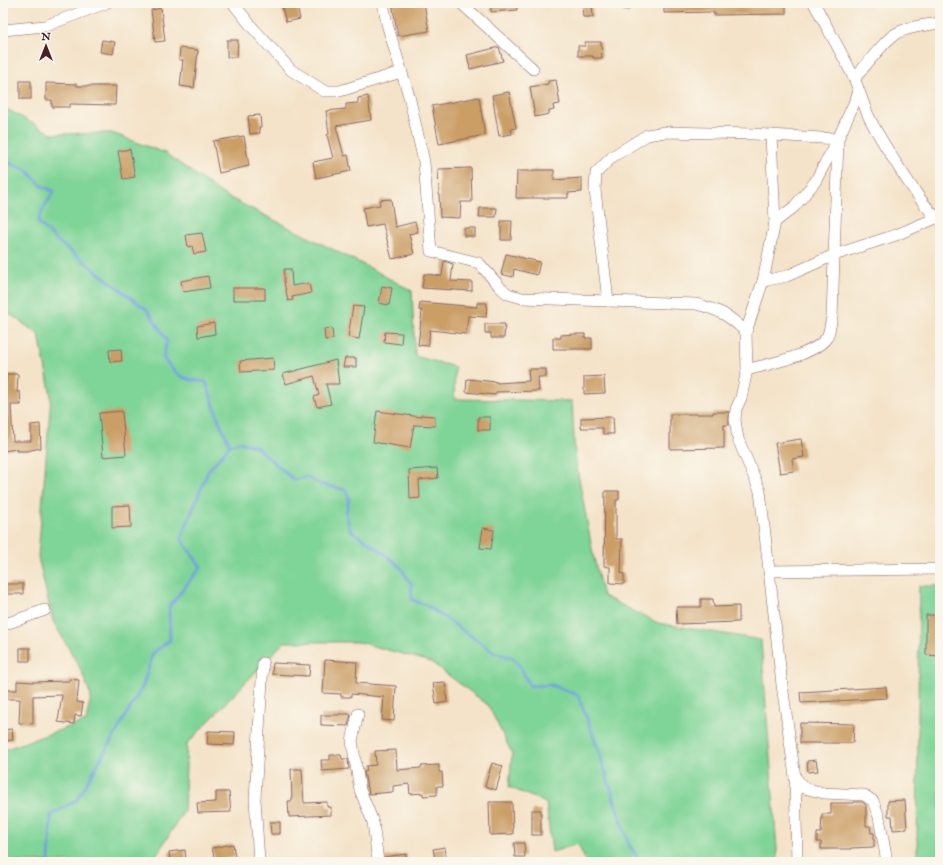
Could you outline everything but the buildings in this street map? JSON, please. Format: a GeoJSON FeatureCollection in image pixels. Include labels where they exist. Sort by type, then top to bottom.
{"type":"FeatureCollection","features":[{"type":"Feature","properties":{"kind":"street"},"geometry":{"type":"LineString","coordinates":[[3,30],[45,26],[106,3]]}},
{"type":"Feature","properties":{"kind":"street"},"geometry":{"type":"LineString","coordinates":[[233,3],[290,70],[324,91],[340,91],[401,72]]}},
{"type":"Feature","properties":{"kind":"street"},"geometry":{"type":"LineString","coordinates":[[383,3],[387,24],[409,96],[424,162],[431,251],[479,263],[508,294],[522,298],[696,304],[716,309],[735,320],[746,332]]}},
{"type":"Feature","properties":{"kind":"street"},"geometry":{"type":"LineString","coordinates":[[461,3],[533,69]]}},
{"type":"Feature","properties":{"kind":"street"},"geometry":{"type":"LineString","coordinates":[[763,282],[787,276],[834,255],[896,235],[938,218],[920,198],[885,147],[868,115],[854,79],[814,3]]}},
{"type":"Feature","properties":{"kind":"street"},"geometry":{"type":"LineString","coordinates":[[854,79],[896,33],[923,25],[940,22]]}},
{"type":"Feature","properties":{"kind":"street"},"geometry":{"type":"LineString","coordinates":[[775,222],[794,207],[815,182],[838,139],[859,92]]}},
{"type":"Feature","properties":{"kind":"street"},"geometry":{"type":"LineString","coordinates":[[608,301],[595,190],[596,173],[612,156],[647,135],[665,132],[771,135],[838,139]]}},
{"type":"Feature","properties":{"kind":"street"},"geometry":{"type":"LineString","coordinates":[[771,135],[775,222],[763,282],[746,332],[746,370],[741,398],[736,409],[735,420],[738,439],[760,491],[782,685],[795,777],[797,862]]}},
{"type":"Feature","properties":{"kind":"street"},"geometry":{"type":"LineString","coordinates":[[746,370],[796,357],[817,346],[826,338],[832,318],[838,139]]}},
{"type":"Feature","properties":{"kind":"street"},"geometry":{"type":"LineString","coordinates":[[769,571],[940,569]]}},
{"type":"Feature","properties":{"kind":"street"},"geometry":{"type":"LineString","coordinates":[[3,625],[45,610]]}},
{"type":"Feature","properties":{"kind":"street"},"geometry":{"type":"LineString","coordinates":[[259,862],[254,799],[263,663]]}},
{"type":"Feature","properties":{"kind":"street"},"geometry":{"type":"LineString","coordinates":[[358,714],[352,741],[360,790],[373,822],[378,862]]}},
{"type":"Feature","properties":{"kind":"street"},"geometry":{"type":"LineString","coordinates":[[795,777],[804,788],[824,793],[864,795],[873,801],[879,817],[887,862]]}},
{"type":"Feature","properties":{"kind":"green space"},"geometry":{"type":"Polygon","coordinates":[[[3,107],[52,134],[112,133],[165,153],[224,195],[372,269],[412,291],[415,356],[455,367],[454,399],[572,401],[575,457],[593,554],[603,596],[658,623],[761,640],[778,862],[586,862],[578,844],[552,852],[546,803],[509,787],[512,753],[488,705],[431,662],[359,642],[284,642],[187,744],[184,811],[152,862],[3,862],[3,750],[86,721],[91,696],[81,670],[53,621],[38,557],[51,396],[39,335],[3,309],[3,107]]]}},
{"type":"Feature","properties":{"kind":"green space"},"geometry":{"type":"Polygon","coordinates":[[[919,586],[940,586],[940,862],[917,862],[919,586]]]}},
{"type":"Feature","properties":{"kind":"waterway"},"geometry":{"type":"LineString","coordinates":[[3,161],[26,169],[42,186],[54,191],[43,209],[38,222],[56,240],[148,311],[167,340],[163,358],[168,365],[181,376],[191,380],[206,382],[219,421],[230,445],[208,471],[181,539],[201,567],[169,607],[170,640],[153,653],[143,686],[77,800],[51,815],[49,862]]}},
{"type":"Feature","properties":{"kind":"waterway"},"geometry":{"type":"LineString","coordinates":[[230,445],[239,442],[255,446],[294,480],[306,477],[320,484],[346,490],[349,499],[346,513],[350,530],[383,553],[401,568],[411,583],[412,600],[426,605],[494,652],[513,658],[519,665],[530,686],[551,685],[578,695],[595,740],[629,845],[641,862]]}}]}
